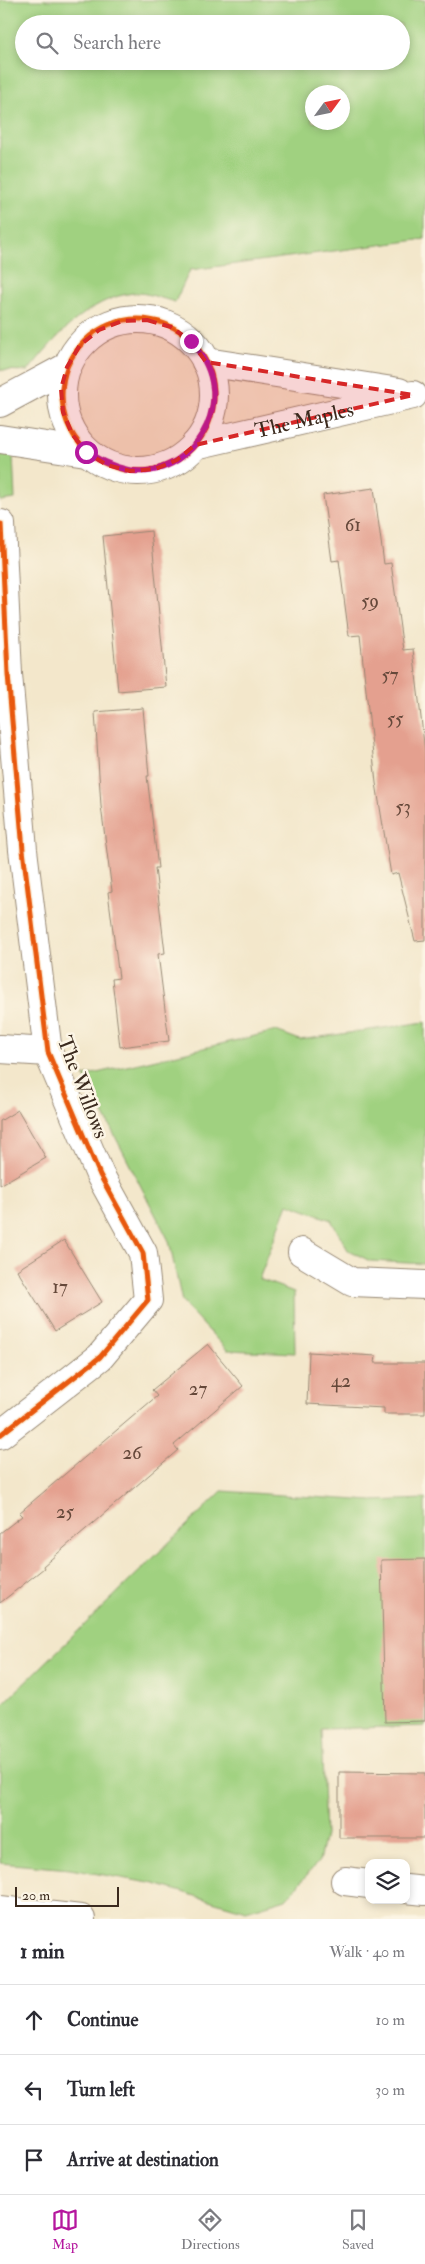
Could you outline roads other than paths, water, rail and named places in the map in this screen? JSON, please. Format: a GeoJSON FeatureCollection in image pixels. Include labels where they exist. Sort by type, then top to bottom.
{"type":"FeatureCollection","features":[{"type":"Feature","properties":{"kind":"street"},"geometry":{"type":"LineString","coordinates":[[147,320],[171,327],[191,341],[206,362],[213,383],[213,405],[207,426],[196,445],[177,460],[155,470],[130,471],[107,465],[86,452],[72,434],[64,412],[62,389],[67,367],[80,346],[99,330],[122,321],[147,320]]}},
{"type":"Feature","properties":{"kind":"street","name":"The Maples"},"geometry":{"type":"LineString","coordinates":[[206,362],[419,396]]}},
{"type":"Feature","properties":{"kind":"street"},"geometry":{"type":"LineString","coordinates":[[0,403],[67,367]]}},
{"type":"Feature","properties":{"kind":"street","name":"The Maples"},"geometry":{"type":"LineString","coordinates":[[196,445],[419,396]]}},
{"type":"Feature","properties":{"kind":"street"},"geometry":{"type":"LineString","coordinates":[[0,438],[86,452]]}},
{"type":"Feature","properties":{"kind":"street","name":"The Willows"},"geometry":{"type":"LineString","coordinates":[[0,1435],[100,1357],[148,1300],[143,1253],[100,1175],[48,1052],[4,674],[1,542]]}},
{"type":"Feature","properties":{"kind":"street","name":"The Willows"},"geometry":{"type":"LineString","coordinates":[[0,1049],[48,1052]]}},
{"type":"Feature","properties":{"kind":"street"},"geometry":{"type":"LineString","coordinates":[[302,1252],[352,1282],[425,1285]]}},
{"type":"Feature","properties":{"kind":"street"},"geometry":{"type":"LineString","coordinates":[[410,1889],[425,1891]]}},
{"type":"Feature","properties":{"kind":"street"},"geometry":{"type":"LineString","coordinates":[[0,1910],[81,1919]]}}]}
